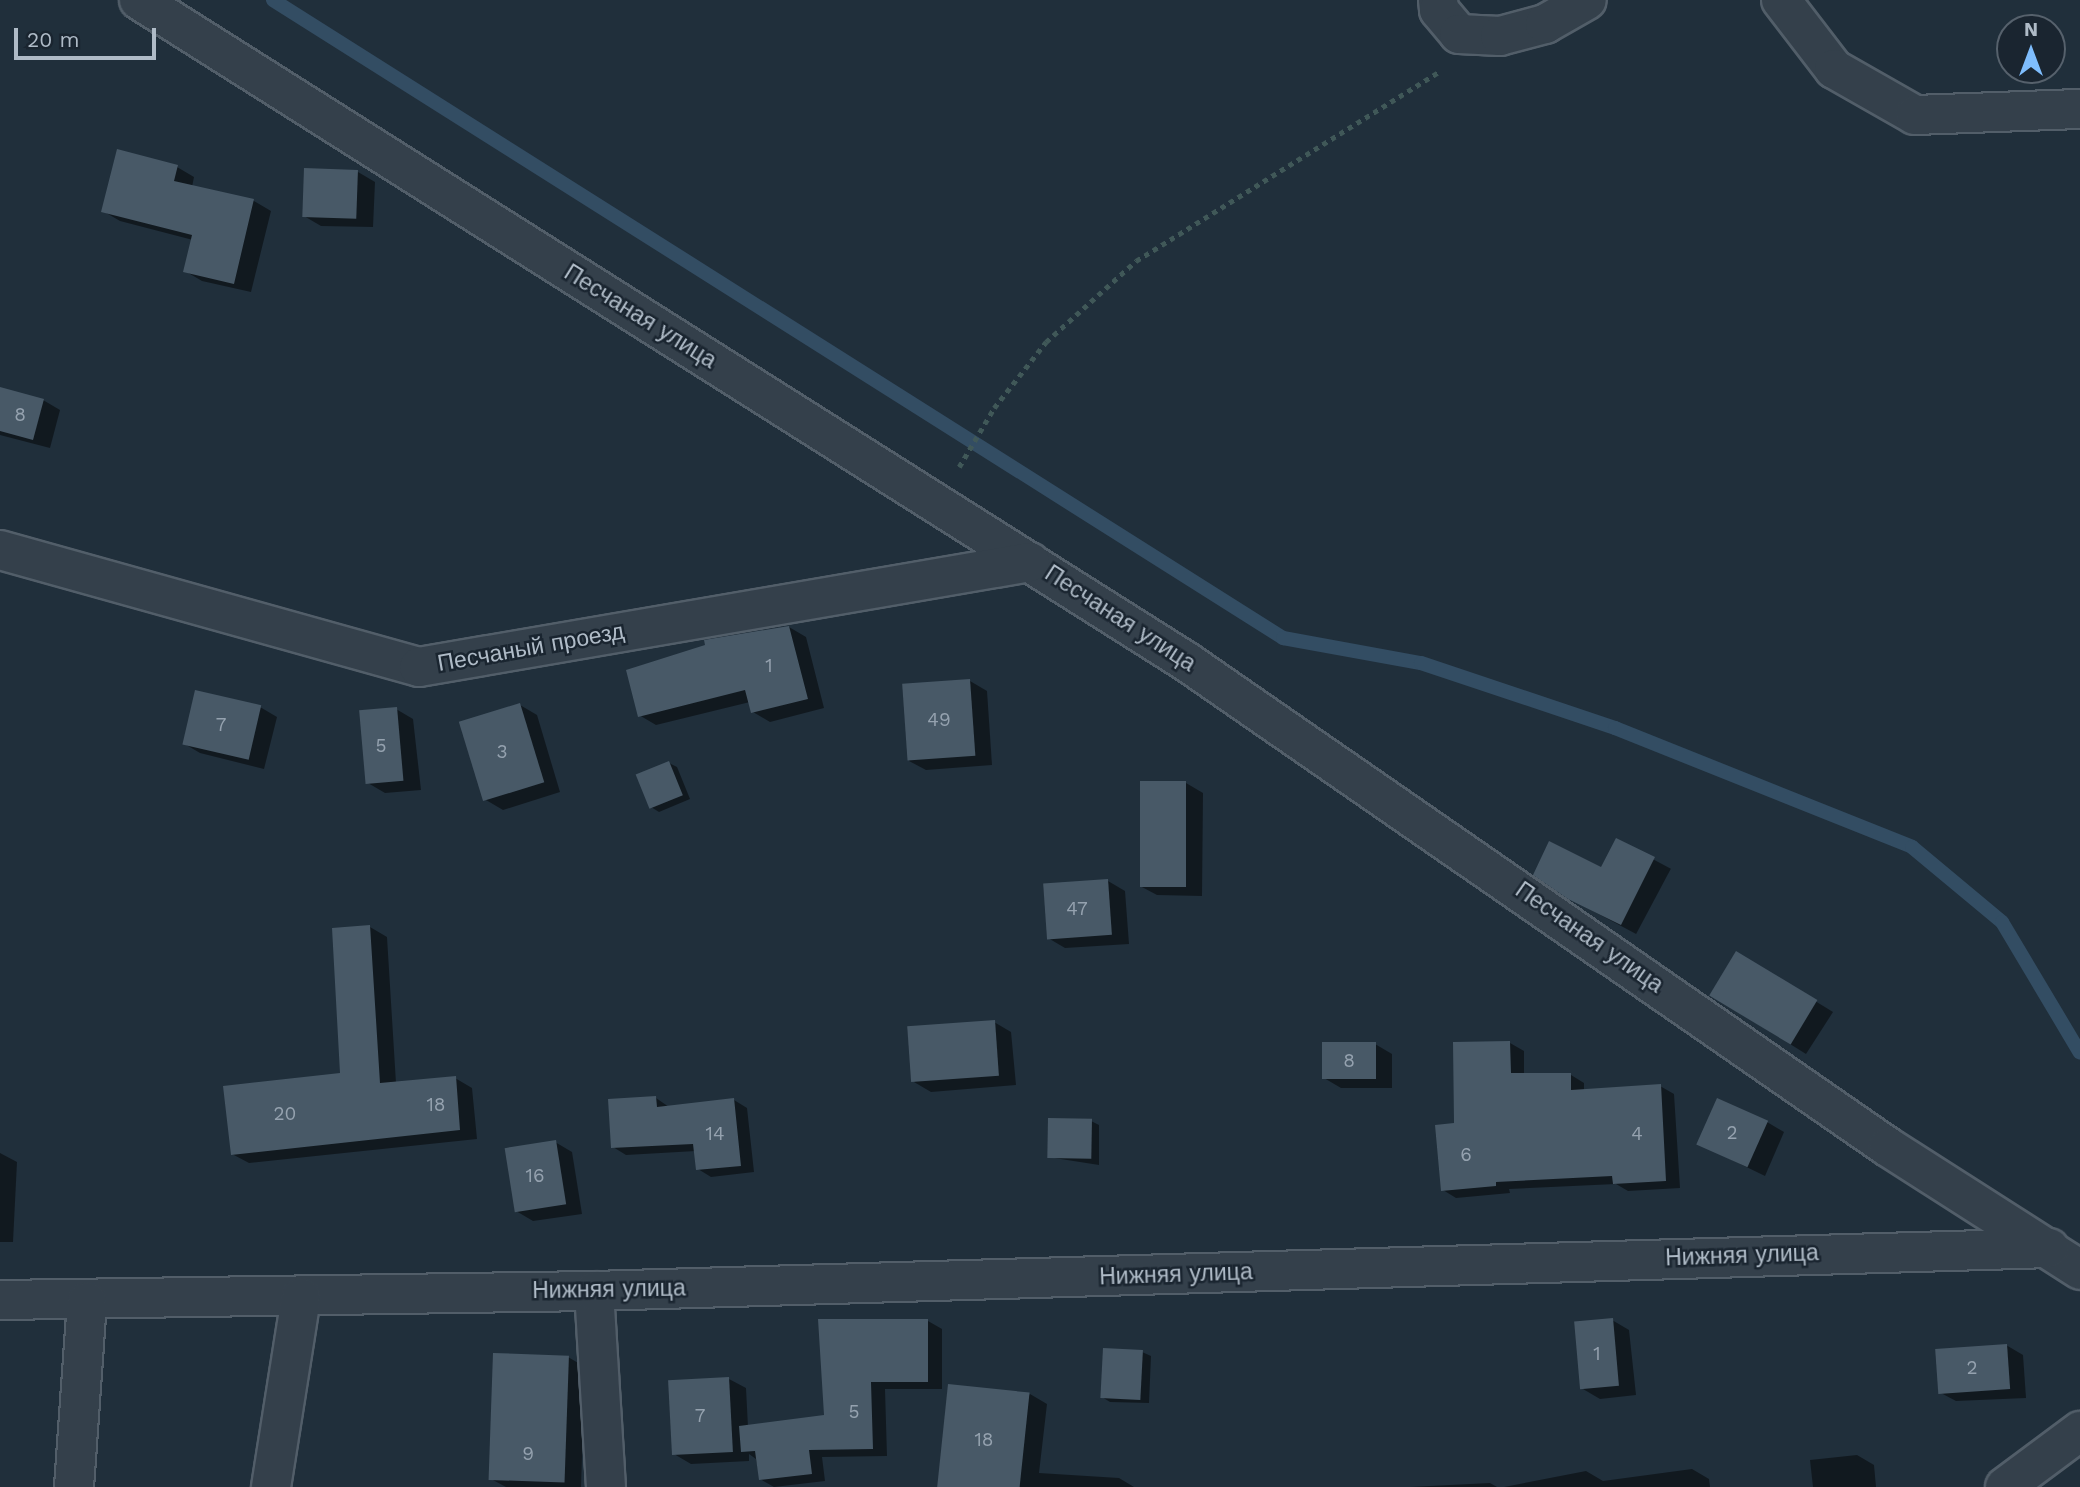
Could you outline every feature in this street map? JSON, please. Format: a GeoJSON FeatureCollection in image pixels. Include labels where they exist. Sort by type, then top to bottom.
{"type":"FeatureCollection","features":[{"type":"Feature","properties":{"kind":"street","name":"Песчаная улица"},"geometry":{"type":"LineString","coordinates":[[139,0],[1198,670],[1888,1147],[2080,1270]]}},
{"type":"Feature","properties":{"kind":"street"},"geometry":{"type":"LineString","coordinates":[[1438,0],[1439,10],[1459,34],[1500,36],[1545,24],[1587,0]]}},
{"type":"Feature","properties":{"kind":"street"},"geometry":{"type":"LineString","coordinates":[[1781,0],[1833,69],[1915,115],[2080,110]]}},
{"type":"Feature","properties":{"kind":"street","name":"Песчаный проезд"},"geometry":{"type":"LineString","coordinates":[[0,550],[419,667],[1030,562]]}},
{"type":"Feature","properties":{"kind":"street","name":"Нижняя улица"},"geometry":{"type":"LineString","coordinates":[[0,1300],[87,1301],[594,1291],[2049,1248]]}},
{"type":"Feature","properties":{"kind":"street"},"geometry":{"type":"LineString","coordinates":[[594,1291],[606,1487]]}},
{"type":"Feature","properties":{"kind":"street"},"geometry":{"type":"LineString","coordinates":[[271,1487],[302,1297]]}},
{"type":"Feature","properties":{"kind":"street"},"geometry":{"type":"LineString","coordinates":[[74,1487],[87,1301]]}},
{"type":"Feature","properties":{"kind":"street"},"geometry":{"type":"LineString","coordinates":[[2005,1487],[2080,1431]]}},
{"type":"Feature","properties":{"kind":"path"},"geometry":{"type":"LineString","coordinates":[[962,463],[985,423],[1046,342],[1136,261],[1443,69]]}},
{"type":"Feature","properties":{"kind":"building"},"geometry":{"type":"Polygon","coordinates":[[[117,149],[178,165],[174,181],[254,199],[234,284],[183,272],[192,235],[101,212],[117,149]]]}},
{"type":"Feature","properties":{"kind":"building"},"geometry":{"type":"Polygon","coordinates":[[[304,168],[358,170],[356,219],[302,217],[304,168]]]}},
{"type":"Feature","properties":{"kind":"building"},"geometry":{"type":"Polygon","coordinates":[[[0,387],[44,399],[33,440],[0,431],[0,387]]]}},
{"type":"Feature","properties":{"kind":"building"},"geometry":{"type":"Polygon","coordinates":[[[789,626],[808,699],[751,713],[745,690],[638,717],[626,670],[705,645],[704,640],[789,626]]]}},
{"type":"Feature","properties":{"kind":"building"},"geometry":{"type":"Polygon","coordinates":[[[970,679],[975,756],[908,761],[902,684],[970,679]]]}},
{"type":"Feature","properties":{"kind":"building"},"geometry":{"type":"Polygon","coordinates":[[[195,690],[261,705],[249,760],[182,745],[195,690]]]}},
{"type":"Feature","properties":{"kind":"building"},"geometry":{"type":"Polygon","coordinates":[[[520,703],[544,782],[483,801],[459,722],[520,703]]]}},
{"type":"Feature","properties":{"kind":"building"},"geometry":{"type":"Polygon","coordinates":[[[397,707],[403,781],[366,784],[359,710],[397,707]]]}},
{"type":"Feature","properties":{"kind":"building"},"geometry":{"type":"Polygon","coordinates":[[[669,761],[683,795],[649,809],[636,774],[669,761]]]}},
{"type":"Feature","properties":{"kind":"building"},"geometry":{"type":"Polygon","coordinates":[[[1140,781],[1186,781],[1186,887],[1140,887],[1140,781]]]}},
{"type":"Feature","properties":{"kind":"building"},"geometry":{"type":"Polygon","coordinates":[[[1616,838],[1655,857],[1621,925],[1568,899],[1533,875],[1549,841],[1601,867],[1616,838]]]}},
{"type":"Feature","properties":{"kind":"building"},"geometry":{"type":"Polygon","coordinates":[[[1108,879],[1112,935],[1047,939],[1043,884],[1108,879]]]}},
{"type":"Feature","properties":{"kind":"building"},"geometry":{"type":"Polygon","coordinates":[[[370,925],[380,1083],[456,1076],[460,1130],[231,1155],[223,1086],[340,1073],[332,928],[370,925]]]}},
{"type":"Feature","properties":{"kind":"building"},"geometry":{"type":"Polygon","coordinates":[[[1736,951],[1817,1000],[1791,1045],[1709,996],[1736,951]]]}},
{"type":"Feature","properties":{"kind":"building"},"geometry":{"type":"Polygon","coordinates":[[[995,1020],[999,1076],[911,1082],[907,1026],[995,1020]]]}},
{"type":"Feature","properties":{"kind":"building"},"geometry":{"type":"Polygon","coordinates":[[[1510,1041],[1511,1073],[1571,1073],[1571,1090],[1661,1084],[1666,1181],[1613,1184],[1612,1176],[1496,1182],[1496,1186],[1441,1191],[1435,1125],[1454,1123],[1453,1042],[1510,1041]]]}},
{"type":"Feature","properties":{"kind":"building"},"geometry":{"type":"Polygon","coordinates":[[[1322,1042],[1376,1042],[1376,1079],[1322,1079],[1322,1042]]]}},
{"type":"Feature","properties":{"kind":"building"},"geometry":{"type":"Polygon","coordinates":[[[656,1096],[657,1107],[734,1098],[741,1166],[696,1170],[693,1144],[611,1148],[608,1099],[656,1096]]]}},
{"type":"Feature","properties":{"kind":"building"},"geometry":{"type":"Polygon","coordinates":[[[1717,1098],[1768,1121],[1747,1167],[1696,1145],[1717,1098]]]}},
{"type":"Feature","properties":{"kind":"building"},"geometry":{"type":"Polygon","coordinates":[[[1048,1118],[1092,1119],[1091,1159],[1047,1158],[1048,1118]]]}},
{"type":"Feature","properties":{"kind":"building"},"geometry":{"type":"Polygon","coordinates":[[[556,1140],[566,1204],[515,1212],[505,1148],[556,1140]]]}},
{"type":"Feature","properties":{"kind":"building"},"geometry":{"type":"Polygon","coordinates":[[[1613,1318],[1619,1386],[1580,1389],[1574,1321],[1613,1318]]]}},
{"type":"Feature","properties":{"kind":"building"},"geometry":{"type":"Polygon","coordinates":[[[818,1319],[928,1319],[928,1382],[871,1382],[873,1449],[809,1450],[812,1474],[759,1480],[755,1451],[741,1452],[739,1426],[824,1415],[818,1319]]]}},
{"type":"Feature","properties":{"kind":"building"},"geometry":{"type":"Polygon","coordinates":[[[2007,1344],[2010,1389],[1938,1394],[1935,1349],[2007,1344]]]}},
{"type":"Feature","properties":{"kind":"building"},"geometry":{"type":"Polygon","coordinates":[[[1103,1348],[1143,1350],[1140,1400],[1100,1398],[1103,1348]]]}},
{"type":"Feature","properties":{"kind":"building"},"geometry":{"type":"Polygon","coordinates":[[[493,1353],[569,1356],[565,1483],[489,1480],[493,1353]]]}},
{"type":"Feature","properties":{"kind":"building"},"geometry":{"type":"Polygon","coordinates":[[[729,1377],[733,1452],[672,1455],[668,1380],[729,1377]]]}},
{"type":"Feature","properties":{"kind":"building"},"geometry":{"type":"Polygon","coordinates":[[[948,1384],[1030,1393],[1020,1487],[937,1487],[948,1384]]]}},
{"type":"Feature","properties":{"kind":"waterway"},"geometry":{"type":"LineString","coordinates":[[273,0],[1283,638],[1421,663],[1615,728],[1912,847],[2002,922],[2080,1053]]}}]}
